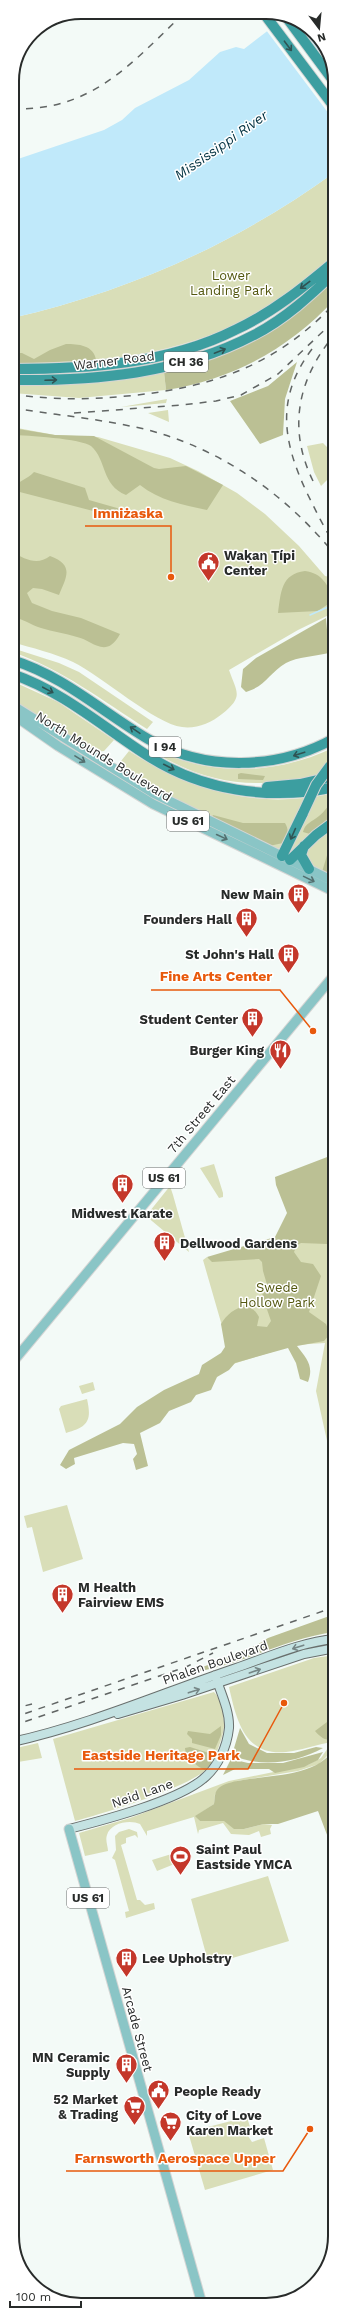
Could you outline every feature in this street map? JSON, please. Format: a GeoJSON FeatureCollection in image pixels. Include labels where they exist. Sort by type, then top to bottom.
{"type":"FeatureCollection","features":[{"type":"Feature","properties":{"kind":"highway"},"geometry":{"type":"LineString","coordinates":[[269,19],[328,99]]}},
{"type":"Feature","properties":{"kind":"highway"},"geometry":{"type":"LineString","coordinates":[[292,24],[327,73]]}},
{"type":"Feature","properties":{"kind":"highway","name":"Warner Road"},"geometry":{"type":"LineString","coordinates":[[19,369],[63,367],[123,361],[166,354],[204,344],[234,331],[262,316],[328,266]]}},
{"type":"Feature","properties":{"kind":"highway","name":"Warner Road"},"geometry":{"type":"LineString","coordinates":[[19,380],[67,379],[114,375],[168,367],[209,355],[255,335],[280,319],[298,306],[328,278]]}},
{"type":"Feature","properties":{"kind":"highway","name":"I 94"},"geometry":{"type":"LineString","coordinates":[[19,663],[69,685],[150,740],[174,751],[199,758],[231,763],[267,761],[304,752],[328,741]]}},
{"type":"Feature","properties":{"kind":"highway","name":"I 94"},"geometry":{"type":"LineString","coordinates":[[19,677],[63,698],[163,765],[186,775],[221,787],[245,791],[278,794],[306,792],[328,788]]}},
{"type":"Feature","properties":{"kind":"highway"},"geometry":{"type":"LineString","coordinates":[[286,858],[303,813],[316,785],[328,769]]}},
{"type":"Feature","properties":{"kind":"highway"},"geometry":{"type":"LineString","coordinates":[[221,787],[279,787],[328,778]]}},
{"type":"Feature","properties":{"kind":"highway"},"geometry":{"type":"LineString","coordinates":[[286,858],[328,826]]}},
{"type":"Feature","properties":{"kind":"highway"},"geometry":{"type":"LineString","coordinates":[[306,843],[301,850],[301,855],[309,869]]}},
{"type":"Feature","properties":{"kind":"main road","name":"North Mounds Boulevard"},"geometry":{"type":"LineString","coordinates":[[19,710],[153,804],[328,889]]}},
{"type":"Feature","properties":{"kind":"main road","name":"North Mounds Boulevard"},"geometry":{"type":"LineString","coordinates":[[19,718],[104,769],[328,878]]}},
{"type":"Feature","properties":{"kind":"main road","name":"7th Street East"},"geometry":{"type":"LineString","coordinates":[[19,1355],[328,982]]}},
{"type":"Feature","properties":{"kind":"main road","name":"Phalen Boulevard"},"geometry":{"type":"LineString","coordinates":[[19,1740],[105,1715],[302,1645],[328,1641]]}},
{"type":"Feature","properties":{"kind":"main road","name":"Phalen Boulevard"},"geometry":{"type":"LineString","coordinates":[[105,1715],[126,1712],[304,1654],[328,1649]]}},
{"type":"Feature","properties":{"kind":"main road","name":"Neid Lane"},"geometry":{"type":"LineString","coordinates":[[69,1829],[114,1816],[184,1791],[204,1778],[216,1764],[228,1731],[227,1716],[215,1675]]}},
{"type":"Feature","properties":{"kind":"main road","name":"Arcade Street"},"geometry":{"type":"LineString","coordinates":[[69,1829],[200,2298]]}},
{"type":"Feature","properties":{"kind":"green space","name":"Lower Landing Park"},"geometry":{"type":"Polygon","coordinates":[[[328,177],[328,261],[296,287],[265,309],[226,329],[197,340],[167,348],[106,359],[75,362],[19,364],[19,316],[98,294],[181,262],[260,221],[298,198],[328,177]]]}},
{"type":"Feature","properties":{"kind":"green space"},"geometry":{"type":"Polygon","coordinates":[[[328,285],[328,306],[299,333],[279,347],[237,370],[191,385],[166,390],[164,372],[189,366],[235,349],[277,325],[328,285]]]}},
{"type":"Feature","properties":{"kind":"green space"},"geometry":{"type":"Polygon","coordinates":[[[66,344],[85,346],[92,351],[96,360],[19,364],[19,353],[34,359],[50,350],[66,344]]]}},
{"type":"Feature","properties":{"kind":"green space"},"geometry":{"type":"Polygon","coordinates":[[[163,358],[164,364],[93,374],[19,377],[19,371],[163,358]]]}},
{"type":"Feature","properties":{"kind":"green space"},"geometry":{"type":"Polygon","coordinates":[[[297,362],[285,399],[283,435],[260,444],[230,401],[268,386],[297,362]]]}},
{"type":"Feature","properties":{"kind":"green space"},"geometry":{"type":"Polygon","coordinates":[[[164,372],[166,390],[79,398],[19,394],[19,384],[164,372]]]}},
{"type":"Feature","properties":{"kind":"green space"},"geometry":{"type":"Polygon","coordinates":[[[167,399],[166,403],[121,407],[167,399]]]}},
{"type":"Feature","properties":{"kind":"green space"},"geometry":{"type":"Polygon","coordinates":[[[168,410],[169,422],[148,413],[168,410]]]}},
{"type":"Feature","properties":{"kind":"green space"},"geometry":{"type":"Polygon","coordinates":[[[19,428],[55,435],[98,437],[170,458],[198,471],[237,493],[265,514],[299,546],[325,576],[328,577],[328,615],[298,630],[229,670],[237,694],[234,703],[222,714],[203,725],[182,727],[158,718],[85,669],[73,662],[51,653],[19,644],[19,428]]]}},
{"type":"Feature","properties":{"kind":"green space"},"geometry":{"type":"Polygon","coordinates":[[[19,429],[55,435],[94,436],[154,468],[159,469],[186,466],[223,485],[207,510],[180,504],[163,498],[155,495],[140,485],[126,495],[118,491],[112,485],[108,479],[100,458],[91,446],[66,439],[19,435],[19,429]]]}},
{"type":"Feature","properties":{"kind":"green space"},"geometry":{"type":"Polygon","coordinates":[[[323,443],[328,448],[328,479],[321,486],[314,472],[307,446],[323,443]]]}},
{"type":"Feature","properties":{"kind":"green space"},"geometry":{"type":"Polygon","coordinates":[[[34,472],[85,488],[89,500],[131,512],[128,520],[19,492],[19,483],[34,472]]]}},
{"type":"Feature","properties":{"kind":"green space"},"geometry":{"type":"Polygon","coordinates":[[[19,556],[36,561],[40,561],[50,556],[58,559],[66,567],[66,577],[59,595],[42,589],[33,588],[27,593],[32,603],[52,611],[81,618],[120,634],[115,642],[104,647],[83,639],[41,628],[19,619],[19,556]]]}},
{"type":"Feature","properties":{"kind":"green space"},"geometry":{"type":"Polygon","coordinates":[[[305,571],[311,572],[316,574],[324,581],[328,587],[328,604],[318,611],[278,613],[284,585],[291,576],[305,571]]]}},
{"type":"Feature","properties":{"kind":"green space"},"geometry":{"type":"Polygon","coordinates":[[[326,618],[328,653],[290,661],[275,671],[263,683],[246,692],[241,687],[243,669],[256,658],[326,618]]]}},
{"type":"Feature","properties":{"kind":"green space"},"geometry":{"type":"Polygon","coordinates":[[[19,650],[59,663],[79,672],[153,722],[147,729],[65,676],[19,655],[19,650]]]}},
{"type":"Feature","properties":{"kind":"green space"},"geometry":{"type":"Polygon","coordinates":[[[19,684],[58,702],[114,740],[104,751],[95,752],[19,703],[19,684]]]}},
{"type":"Feature","properties":{"kind":"green space"},"geometry":{"type":"Polygon","coordinates":[[[328,750],[328,764],[315,779],[274,783],[238,782],[220,779],[184,768],[164,758],[165,754],[207,766],[229,769],[250,769],[272,767],[314,756],[328,750]]]}},
{"type":"Feature","properties":{"kind":"green space"},"geometry":{"type":"Polygon","coordinates":[[[129,751],[170,774],[212,790],[257,798],[303,798],[303,803],[282,848],[275,849],[157,791],[121,768],[121,761],[129,751]]]}},
{"type":"Feature","properties":{"kind":"green space"},"geometry":{"type":"Polygon","coordinates":[[[241,773],[265,776],[263,780],[238,779],[238,774],[241,773]]]}},
{"type":"Feature","properties":{"kind":"green space"},"geometry":{"type":"Polygon","coordinates":[[[328,794],[328,822],[310,834],[290,855],[288,854],[314,797],[328,794]]]}},
{"type":"Feature","properties":{"kind":"green space"},"geometry":{"type":"Polygon","coordinates":[[[328,806],[328,822],[310,834],[303,832],[307,825],[328,806]]]}},
{"type":"Feature","properties":{"kind":"green space"},"geometry":{"type":"Polygon","coordinates":[[[213,815],[243,823],[285,823],[287,829],[286,838],[283,843],[269,846],[212,817],[213,815]]]}},
{"type":"Feature","properties":{"kind":"green space"},"geometry":{"type":"Polygon","coordinates":[[[328,832],[328,876],[311,864],[306,855],[306,849],[328,832]]]}},
{"type":"Feature","properties":{"kind":"green space"},"geometry":{"type":"Polygon","coordinates":[[[328,852],[328,875],[322,872],[328,852]]]}},
{"type":"Feature","properties":{"kind":"green space"},"geometry":{"type":"Polygon","coordinates":[[[328,1157],[328,1242],[327,1244],[301,1243],[297,1245],[294,1252],[301,1262],[313,1264],[321,1276],[309,1312],[326,1324],[328,1329],[328,1336],[324,1341],[297,1346],[310,1367],[308,1382],[300,1379],[296,1363],[288,1348],[235,1363],[229,1370],[217,1377],[211,1390],[196,1395],[191,1402],[169,1411],[160,1423],[140,1433],[148,1466],[136,1470],[133,1459],[137,1454],[134,1444],[123,1443],[74,1458],[75,1464],[66,1469],[60,1465],[69,1450],[120,1424],[137,1407],[164,1390],[199,1374],[202,1365],[221,1353],[225,1347],[221,1324],[234,1310],[245,1307],[250,1308],[255,1311],[259,1317],[257,1326],[267,1327],[271,1321],[262,1295],[268,1288],[262,1262],[259,1259],[212,1262],[207,1257],[275,1237],[287,1213],[276,1185],[275,1177],[328,1157]]]}},
{"type":"Feature","properties":{"kind":"green space"},"geometry":{"type":"Polygon","coordinates":[[[214,1164],[223,1193],[223,1197],[219,1198],[200,1168],[214,1164]]]}},
{"type":"Feature","properties":{"kind":"green space","name":"Swede Hollow Park"},"geometry":{"type":"Polygon","coordinates":[[[328,1179],[328,1445],[316,1391],[325,1343],[294,1345],[233,1364],[203,1260],[207,1257],[208,1258],[294,1233],[328,1179]]]}},
{"type":"Feature","properties":{"kind":"green space"},"geometry":{"type":"Polygon","coordinates":[[[170,1186],[173,1195],[189,1252],[146,1216],[170,1186]]]}},
{"type":"Feature","properties":{"kind":"green space"},"geometry":{"type":"Polygon","coordinates":[[[93,1382],[95,1390],[82,1394],[79,1386],[93,1382]]]}},
{"type":"Feature","properties":{"kind":"green space"},"geometry":{"type":"Polygon","coordinates":[[[87,1399],[89,1413],[87,1422],[79,1428],[66,1433],[59,1409],[61,1406],[87,1399]]]}},
{"type":"Feature","properties":{"kind":"green space"},"geometry":{"type":"Polygon","coordinates":[[[67,1505],[83,1559],[43,1572],[32,1527],[27,1528],[24,1516],[67,1505]]]}},
{"type":"Feature","properties":{"kind":"green space"},"geometry":{"type":"Polygon","coordinates":[[[328,1617],[328,1633],[298,1640],[225,1665],[188,1673],[257,1645],[268,1638],[328,1617]]]}},
{"type":"Feature","properties":{"kind":"green space"},"geometry":{"type":"Polygon","coordinates":[[[328,1656],[328,1743],[293,1751],[277,1752],[264,1750],[254,1744],[246,1736],[240,1725],[229,1687],[314,1658],[328,1656]]]}},
{"type":"Feature","properties":{"kind":"green space"},"geometry":{"type":"Polygon","coordinates":[[[214,1692],[221,1703],[224,1726],[223,1735],[210,1766],[200,1774],[167,1791],[126,1806],[75,1821],[53,1739],[214,1692]]]}},
{"type":"Feature","properties":{"kind":"green space"},"geometry":{"type":"Polygon","coordinates":[[[328,1721],[328,1740],[319,1736],[315,1731],[328,1721]]]}},
{"type":"Feature","properties":{"kind":"green space"},"geometry":{"type":"Polygon","coordinates":[[[221,1726],[221,1735],[215,1749],[192,1743],[192,1739],[187,1734],[188,1731],[210,1734],[221,1726]]]}},
{"type":"Feature","properties":{"kind":"green space"},"geometry":{"type":"Polygon","coordinates":[[[240,1728],[249,1744],[267,1753],[294,1753],[316,1747],[323,1748],[290,1760],[278,1762],[254,1762],[232,1755],[240,1728]]]}},
{"type":"Feature","properties":{"kind":"green space"},"geometry":{"type":"Polygon","coordinates":[[[38,1743],[42,1758],[19,1762],[19,1747],[38,1743]]]}},
{"type":"Feature","properties":{"kind":"green space"},"geometry":{"type":"Polygon","coordinates":[[[190,1747],[215,1755],[210,1765],[205,1770],[189,1758],[185,1748],[190,1747]]]}},
{"type":"Feature","properties":{"kind":"green space"},"geometry":{"type":"Polygon","coordinates":[[[328,1748],[328,1755],[319,1764],[298,1771],[237,1781],[215,1794],[214,1804],[196,1816],[200,1821],[225,1821],[244,1829],[264,1824],[272,1825],[270,1829],[271,1834],[261,1837],[259,1831],[249,1835],[231,1834],[223,1823],[199,1830],[198,1834],[194,1817],[147,1831],[147,1836],[140,1824],[126,1822],[116,1825],[109,1831],[106,1839],[108,1851],[85,1856],[79,1833],[130,1818],[229,1781],[308,1765],[321,1758],[328,1748]]]}},
{"type":"Feature","properties":{"kind":"green space"},"geometry":{"type":"Polygon","coordinates":[[[323,1752],[318,1760],[304,1767],[275,1773],[269,1769],[235,1769],[223,1775],[231,1759],[248,1763],[283,1763],[323,1752]]]}},
{"type":"Feature","properties":{"kind":"green space"},"geometry":{"type":"Polygon","coordinates":[[[328,1757],[328,1837],[318,1811],[278,1824],[264,1824],[244,1829],[234,1829],[224,1821],[200,1821],[195,1816],[214,1804],[218,1789],[228,1783],[281,1775],[307,1769],[328,1757]]]}},
{"type":"Feature","properties":{"kind":"green space"},"geometry":{"type":"Polygon","coordinates":[[[129,1829],[137,1832],[138,1838],[135,1835],[126,1838],[126,1843],[121,1845],[137,1900],[140,1900],[145,1905],[154,1903],[155,1909],[126,1918],[125,1912],[129,1911],[115,1860],[112,1858],[116,1850],[115,1836],[119,1832],[129,1829]]]}},
{"type":"Feature","properties":{"kind":"green space"},"geometry":{"type":"Polygon","coordinates":[[[178,1852],[182,1861],[157,1871],[152,1860],[178,1852]]]}},
{"type":"Feature","properties":{"kind":"green space"},"geometry":{"type":"Polygon","coordinates":[[[268,1876],[289,1941],[209,1965],[191,1899],[268,1876]]]}},
{"type":"Feature","properties":{"kind":"green space"},"geometry":{"type":"Polygon","coordinates":[[[247,2117],[250,2127],[243,2129],[234,2126],[234,2128],[246,2133],[252,2142],[264,2138],[273,2170],[205,2190],[188,2132],[247,2117]]]}},
{"type":"Feature","properties":{"kind":"water","name":"Mississippi River"},"geometry":{"type":"Polygon","coordinates":[[[281,21],[299,28],[299,48],[318,48],[325,61],[328,77],[328,177],[298,198],[260,221],[181,262],[98,294],[19,316],[19,159],[104,130],[122,120],[135,108],[189,80],[220,52],[236,47],[244,49],[281,21]]]}},
{"type":"Feature","properties":{"kind":"pier"},"geometry":{"type":"Polygon","coordinates":[[[278,21],[299,28],[299,48],[316,48],[324,59],[328,77],[328,113],[266,30],[278,21]]]}},
{"type":"Feature","properties":{"kind":"waterway"},"geometry":{"type":"LineString","coordinates":[[310,615],[328,607]]}},
{"type":"Feature","properties":{"kind":"railway"},"geometry":{"type":"LineString","coordinates":[[19,109],[40,108],[64,102],[86,94],[107,82],[126,68],[178,19]]}},
{"type":"Feature","properties":{"kind":"railway"},"geometry":{"type":"LineString","coordinates":[[19,395],[84,399],[127,396],[187,387],[214,380],[265,358],[289,343],[313,325],[328,310]]}},
{"type":"Feature","properties":{"kind":"railway"},"geometry":{"type":"LineString","coordinates":[[74,413],[182,405],[216,401],[241,395],[278,374],[328,327]]}},
{"type":"Feature","properties":{"kind":"railway"},"geometry":{"type":"LineString","coordinates":[[313,481],[305,461],[300,442],[300,404],[312,368],[328,343]]}},
{"type":"Feature","properties":{"kind":"railway"},"geometry":{"type":"LineString","coordinates":[[312,349],[300,367],[292,385],[288,403],[288,438],[292,456],[307,493],[328,533]]}},
{"type":"Feature","properties":{"kind":"railway"},"geometry":{"type":"LineString","coordinates":[[19,409],[144,429],[172,437],[199,448],[250,476],[273,493],[295,512],[328,547]]}},
{"type":"Feature","properties":{"kind":"railway"},"geometry":{"type":"LineString","coordinates":[[19,1716],[328,1609]]}},
{"type":"Feature","properties":{"kind":"railway"},"geometry":{"type":"LineString","coordinates":[[19,1724],[186,1667],[213,1653]]}},
{"type":"Feature","properties":{"kind":"railway"},"geometry":{"type":"LineString","coordinates":[[19,1707],[32,1704]]}},
{"type":"Feature","properties":{"kind":"place","name":"Imniżaska"},"geometry":{"type":"Point","coordinates":[171,577]}},
{"type":"Feature","properties":{"kind":"place","name":"Waḳaƞ Ṭípi Center"},"geometry":{"type":"Point","coordinates":[209,582]}},
{"type":"Feature","properties":{"kind":"place","name":"New Main"},"geometry":{"type":"Point","coordinates":[299,914]}},
{"type":"Feature","properties":{"kind":"place","name":"Founders Hall"},"geometry":{"type":"Point","coordinates":[247,938]}},
{"type":"Feature","properties":{"kind":"place","name":"St John's Hall"},"geometry":{"type":"Point","coordinates":[289,974]}},
{"type":"Feature","properties":{"kind":"place","name":"Fine Arts Center"},"geometry":{"type":"Point","coordinates":[313,1031]}},
{"type":"Feature","properties":{"kind":"place","name":"Student Center"},"geometry":{"type":"Point","coordinates":[253,1038]}},
{"type":"Feature","properties":{"kind":"place","name":"Burger King"},"geometry":{"type":"Point","coordinates":[280,1070]}},
{"type":"Feature","properties":{"kind":"place","name":"Midwest Karate"},"geometry":{"type":"Point","coordinates":[122,1204]}},
{"type":"Feature","properties":{"kind":"place","name":"Dellwood Gardens"},"geometry":{"type":"Point","coordinates":[164,1262]}},
{"type":"Feature","properties":{"kind":"place","name":"M Health Fairview EMS"},"geometry":{"type":"Point","coordinates":[63,1614]}},
{"type":"Feature","properties":{"kind":"place","name":"Eastside Heritage Park"},"geometry":{"type":"Point","coordinates":[284,1703]}},
{"type":"Feature","properties":{"kind":"place","name":"Saint Paul Eastside YMCA"},"geometry":{"type":"Point","coordinates":[181,1876]}},
{"type":"Feature","properties":{"kind":"place","name":"Lee Upholstry"},"geometry":{"type":"Point","coordinates":[126,1978]}},
{"type":"Feature","properties":{"kind":"place","name":"MN Ceramic Supply"},"geometry":{"type":"Point","coordinates":[126,2084]}},
{"type":"Feature","properties":{"kind":"place","name":"People Ready"},"geometry":{"type":"Point","coordinates":[158,2110]}},
{"type":"Feature","properties":{"kind":"place","name":"52 Market & Trading"},"geometry":{"type":"Point","coordinates":[134,2126]}},
{"type":"Feature","properties":{"kind":"place","name":"Farnsworth Aerospace Upper"},"geometry":{"type":"Point","coordinates":[310,2129]}},
{"type":"Feature","properties":{"kind":"place","name":"City of Love Karen Market"},"geometry":{"type":"Point","coordinates":[170,2142]}}]}
